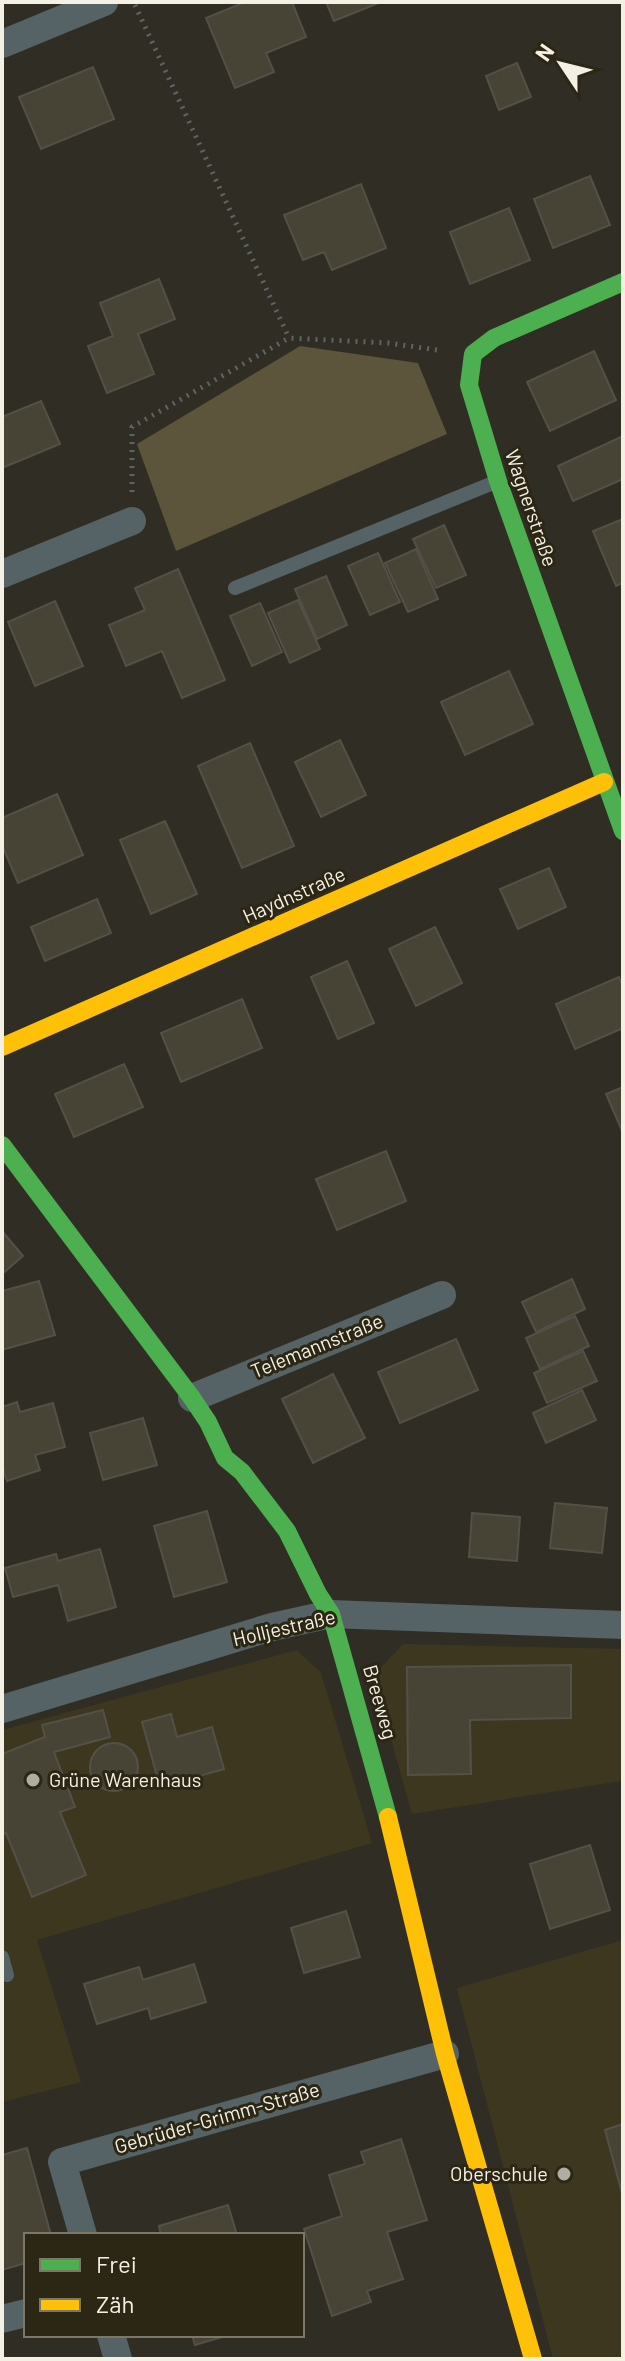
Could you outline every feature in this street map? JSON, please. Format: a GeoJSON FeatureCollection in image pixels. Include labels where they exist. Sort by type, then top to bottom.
{"type":"FeatureCollection","features":[{"type":"Feature","properties":{"kind":"street"},"geometry":{"type":"LineString","coordinates":[[2,44],[104,2]]}},
{"type":"Feature","properties":{"kind":"street"},"geometry":{"type":"LineString","coordinates":[[473,354],[494,338],[623,282]]}},
{"type":"Feature","properties":{"kind":"street","name":"Wagnerstraße"},"geometry":{"type":"LineString","coordinates":[[473,354],[469,385],[498,481],[623,831]]}},
{"type":"Feature","properties":{"kind":"street"},"geometry":{"type":"LineString","coordinates":[[2,574],[132,521]]}},
{"type":"Feature","properties":{"kind":"street","name":"Haydnstraße"},"geometry":{"type":"LineString","coordinates":[[2,1047],[604,782]]}},
{"type":"Feature","properties":{"kind":"street","name":"Breeweg"},"geometry":{"type":"LineString","coordinates":[[2,1145],[192,1398],[208,1422],[225,1458],[242,1472],[287,1531],[331,1614],[384,1798],[445,2054],[533,2359]]}},
{"type":"Feature","properties":{"kind":"street","name":"Telemannstraße"},"geometry":{"type":"LineString","coordinates":[[192,1398],[442,1295]]}},
{"type":"Feature","properties":{"kind":"street","name":"Holljestraße"},"geometry":{"type":"LineString","coordinates":[[2,1709],[272,1627],[331,1614],[623,1625]]}},
{"type":"Feature","properties":{"kind":"street","name":"Gebrüder-Grimm-Straße"},"geometry":{"type":"LineString","coordinates":[[82,2233],[62,2162],[445,2054]]}},
{"type":"Feature","properties":{"kind":"street"},"geometry":{"type":"LineString","coordinates":[[2,2319],[24,2314]]}},
{"type":"Feature","properties":{"kind":"street"},"geometry":{"type":"LineString","coordinates":[[112,2337],[118,2359]]}},
{"type":"Feature","properties":{"kind":"lane"},"geometry":{"type":"LineString","coordinates":[[235,588],[498,481]]}},
{"type":"Feature","properties":{"kind":"lane"},"geometry":{"type":"LineString","coordinates":[[2,1957],[7,1975]]}},
{"type":"Feature","properties":{"kind":"path"},"geometry":{"type":"LineString","coordinates":[[133,2],[289,338]]}},
{"type":"Feature","properties":{"kind":"path"},"geometry":{"type":"LineString","coordinates":[[132,521],[132,427],[289,338],[388,343],[473,354]]}},
{"type":"Feature","properties":{"kind":"shaded area"},"geometry":{"type":"Polygon","coordinates":[[[300,346],[418,363],[447,434],[176,551],[137,444],[300,346]]]}},
{"type":"Feature","properties":{"kind":"shaded area"},"geometry":{"type":"Polygon","coordinates":[[[403,1644],[623,1649],[621,1781],[412,1814],[373,1676],[403,1644]]]}},
{"type":"Feature","properties":{"kind":"shaded area"},"geometry":{"type":"Polygon","coordinates":[[[297,1650],[321,1673],[372,1843],[37,1940],[81,2082],[2,2102],[2,1730],[297,1650]]]}},
{"type":"Feature","properties":{"kind":"shaded area","name":"Oberschule"},"geometry":{"type":"Polygon","coordinates":[[[623,1940],[623,2359],[553,2359],[457,1988],[623,1940]]]}},
{"type":"Feature","properties":{"kind":"building"},"geometry":{"type":"Polygon","coordinates":[[[245,2],[292,2],[306,37],[266,53],[274,72],[235,88],[206,18],[245,2]]]}},
{"type":"Feature","properties":{"kind":"building"},"geometry":{"type":"Polygon","coordinates":[[[326,2],[381,2],[334,21],[326,2]]]}},
{"type":"Feature","properties":{"kind":"building"},"geometry":{"type":"Polygon","coordinates":[[[517,63],[531,97],[499,110],[486,76],[517,63]]]}},
{"type":"Feature","properties":{"kind":"building"},"geometry":{"type":"Polygon","coordinates":[[[93,67],[114,119],[41,149],[19,97],[93,67]]]}},
{"type":"Feature","properties":{"kind":"building"},"geometry":{"type":"Polygon","coordinates":[[[590,176],[610,225],[553,248],[534,199],[590,176]]]}},
{"type":"Feature","properties":{"kind":"building"},"geometry":{"type":"Polygon","coordinates":[[[361,184],[386,248],[332,270],[324,252],[303,260],[284,215],[361,184]]]}},
{"type":"Feature","properties":{"kind":"building"},"geometry":{"type":"Polygon","coordinates":[[[509,208],[530,260],[470,284],[450,232],[509,208]]]}},
{"type":"Feature","properties":{"kind":"building"},"geometry":{"type":"Polygon","coordinates":[[[159,279],[175,319],[138,334],[154,374],[107,393],[88,346],[113,336],[100,303],[159,279]]]}},
{"type":"Feature","properties":{"kind":"building"},"geometry":{"type":"Polygon","coordinates":[[[594,351],[616,400],[550,431],[527,382],[594,351]]]}},
{"type":"Feature","properties":{"kind":"building"},"geometry":{"type":"Polygon","coordinates":[[[41,401],[60,444],[2,468],[2,417],[41,401]]]}},
{"type":"Feature","properties":{"kind":"building"},"geometry":{"type":"Polygon","coordinates":[[[623,436],[623,479],[573,501],[558,466],[623,436]]]}},
{"type":"Feature","properties":{"kind":"building"},"geometry":{"type":"Polygon","coordinates":[[[623,519],[623,583],[616,586],[593,531],[623,519]]]}},
{"type":"Feature","properties":{"kind":"building"},"geometry":{"type":"Polygon","coordinates":[[[444,525],[466,575],[436,588],[413,539],[444,525]]]}},
{"type":"Feature","properties":{"kind":"building"},"geometry":{"type":"Polygon","coordinates":[[[416,549],[438,599],[408,612],[385,563],[416,549]]]}},
{"type":"Feature","properties":{"kind":"building"},"geometry":{"type":"Polygon","coordinates":[[[378,553],[400,602],[370,615],[348,566],[378,553]]]}},
{"type":"Feature","properties":{"kind":"building"},"geometry":{"type":"Polygon","coordinates":[[[178,569],[225,680],[182,698],[162,651],[126,666],[109,625],[145,610],[135,588],[178,569]]]}},
{"type":"Feature","properties":{"kind":"building"},"geometry":{"type":"Polygon","coordinates":[[[326,576],[347,625],[317,639],[295,589],[326,576]]]}},
{"type":"Feature","properties":{"kind":"building"},"geometry":{"type":"Polygon","coordinates":[[[298,600],[320,649],[290,663],[268,613],[298,600]]]}},
{"type":"Feature","properties":{"kind":"building"},"geometry":{"type":"Polygon","coordinates":[[[55,601],[83,666],[35,686],[8,622],[55,601]]]}},
{"type":"Feature","properties":{"kind":"building"},"geometry":{"type":"Polygon","coordinates":[[[260,603],[282,652],[252,666],[230,616],[260,603]]]}},
{"type":"Feature","properties":{"kind":"building"},"geometry":{"type":"Polygon","coordinates":[[[509,671],[533,724],[465,755],[441,702],[509,671]]]}},
{"type":"Feature","properties":{"kind":"building"},"geometry":{"type":"Polygon","coordinates":[[[340,740],[366,795],[321,817],[295,762],[340,740]]]}},
{"type":"Feature","properties":{"kind":"building"},"geometry":{"type":"Polygon","coordinates":[[[250,743],[294,846],[242,868],[198,766],[250,743]]]}},
{"type":"Feature","properties":{"kind":"building"},"geometry":{"type":"Polygon","coordinates":[[[57,794],[83,855],[18,883],[2,845],[2,818],[57,794]]]}},
{"type":"Feature","properties":{"kind":"building"},"geometry":{"type":"Polygon","coordinates":[[[165,821],[197,894],[151,914],[120,840],[165,821]]]}},
{"type":"Feature","properties":{"kind":"building"},"geometry":{"type":"Polygon","coordinates":[[[549,868],[566,907],[518,929],[500,889],[549,868]]]}},
{"type":"Feature","properties":{"kind":"building"},"geometry":{"type":"Polygon","coordinates":[[[97,899],[111,933],[45,961],[31,927],[97,899]]]}},
{"type":"Feature","properties":{"kind":"building"},"geometry":{"type":"Polygon","coordinates":[[[435,927],[462,983],[416,1006],[389,949],[435,927]]]}},
{"type":"Feature","properties":{"kind":"building"},"geometry":{"type":"Polygon","coordinates":[[[347,961],[374,1023],[338,1039],[311,977],[347,961]]]}},
{"type":"Feature","properties":{"kind":"building"},"geometry":{"type":"Polygon","coordinates":[[[619,977],[623,987],[623,1028],[575,1049],[556,1004],[619,977]]]}},
{"type":"Feature","properties":{"kind":"building"},"geometry":{"type":"Polygon","coordinates":[[[242,999],[262,1048],[181,1082],[161,1033],[242,999]]]}},
{"type":"Feature","properties":{"kind":"building"},"geometry":{"type":"Polygon","coordinates":[[[124,1064],[143,1107],[74,1137],[55,1094],[124,1064]]]}},
{"type":"Feature","properties":{"kind":"building"},"geometry":{"type":"Polygon","coordinates":[[[623,1087],[623,1133],[606,1094],[623,1087]]]}},
{"type":"Feature","properties":{"kind":"building"},"geometry":{"type":"Polygon","coordinates":[[[386,1151],[406,1201],[337,1230],[316,1179],[386,1151]]]}},
{"type":"Feature","properties":{"kind":"building"},"geometry":{"type":"Polygon","coordinates":[[[2,1231],[23,1256],[2,1274],[2,1231]]]}},
{"type":"Feature","properties":{"kind":"building"},"geometry":{"type":"Polygon","coordinates":[[[572,1279],[585,1309],[536,1332],[522,1302],[572,1279]]]}},
{"type":"Feature","properties":{"kind":"building"},"geometry":{"type":"Polygon","coordinates":[[[39,1281],[55,1335],[2,1350],[2,1291],[39,1281]]]}},
{"type":"Feature","properties":{"kind":"building"},"geometry":{"type":"Polygon","coordinates":[[[575,1316],[589,1346],[540,1369],[526,1338],[575,1316]]]}},
{"type":"Feature","properties":{"kind":"building"},"geometry":{"type":"Polygon","coordinates":[[[456,1339],[478,1390],[400,1423],[378,1372],[456,1339]]]}},
{"type":"Feature","properties":{"kind":"building"},"geometry":{"type":"Polygon","coordinates":[[[583,1351],[597,1381],[547,1403],[534,1373],[583,1351]]]}},
{"type":"Feature","properties":{"kind":"building"},"geometry":{"type":"Polygon","coordinates":[[[333,1374],[365,1438],[313,1463],[282,1399],[333,1374]]]}},
{"type":"Feature","properties":{"kind":"building"},"geometry":{"type":"Polygon","coordinates":[[[582,1390],[596,1420],[546,1443],[533,1413],[582,1390]]]}},
{"type":"Feature","properties":{"kind":"building"},"geometry":{"type":"Polygon","coordinates":[[[17,1402],[20,1412],[53,1403],[65,1447],[35,1455],[40,1470],[7,1481],[2,1466],[2,1407],[17,1402]]]}},
{"type":"Feature","properties":{"kind":"building"},"geometry":{"type":"Polygon","coordinates":[[[143,1418],[157,1465],[103,1480],[90,1433],[143,1418]]]}},
{"type":"Feature","properties":{"kind":"building"},"geometry":{"type":"Polygon","coordinates":[[[555,1503],[607,1508],[602,1553],[550,1548],[555,1503]]]}},
{"type":"Feature","properties":{"kind":"building"},"geometry":{"type":"Polygon","coordinates":[[[207,1511],[227,1582],[174,1597],[154,1526],[207,1511]]]}},
{"type":"Feature","properties":{"kind":"building"},"geometry":{"type":"Polygon","coordinates":[[[472,1513],[520,1517],[517,1561],[469,1557],[472,1513]]]}},
{"type":"Feature","properties":{"kind":"building"},"geometry":{"type":"Polygon","coordinates":[[[100,1549],[116,1607],[68,1621],[58,1585],[13,1597],[5,1568],[56,1554],[58,1561],[100,1549]]]}},
{"type":"Feature","properties":{"kind":"building"},"geometry":{"type":"Polygon","coordinates":[[[571,1665],[571,1718],[470,1720],[471,1774],[408,1775],[407,1667],[571,1665]]]}},
{"type":"Feature","properties":{"kind":"building","name":"Grüne Warenhaus"},"geometry":{"type":"Polygon","coordinates":[[[103,1710],[110,1737],[54,1752],[75,1807],[60,1812],[86,1875],[32,1897],[6,1833],[2,1835],[2,1754],[45,1737],[42,1725],[103,1710]]]}},
{"type":"Feature","properties":{"kind":"building"},"geometry":{"type":"Polygon","coordinates":[[[171,1714],[177,1737],[212,1727],[224,1769],[160,1787],[142,1722],[171,1714]]]}},
{"type":"Feature","properties":{"kind":"building"},"geometry":{"type":"Polygon","coordinates":[[[114,1743],[131,1750],[138,1767],[131,1784],[114,1791],[97,1784],[90,1767],[97,1750],[114,1743]]]}},
{"type":"Feature","properties":{"kind":"building"},"geometry":{"type":"Polygon","coordinates":[[[590,1845],[610,1910],[550,1929],[530,1864],[590,1845]]]}},
{"type":"Feature","properties":{"kind":"building"},"geometry":{"type":"Polygon","coordinates":[[[346,1911],[360,1957],[304,1973],[291,1928],[346,1911]]]}},
{"type":"Feature","properties":{"kind":"building"},"geometry":{"type":"Polygon","coordinates":[[[194,1964],[206,2002],[151,2019],[148,2008],[97,2024],[84,1984],[139,1967],[143,1980],[194,1964]]]}},
{"type":"Feature","properties":{"kind":"building"},"geometry":{"type":"Polygon","coordinates":[[[623,2124],[623,2197],[605,2130],[623,2124]]]}},
{"type":"Feature","properties":{"kind":"building"},"geometry":{"type":"Polygon","coordinates":[[[401,2139],[427,2220],[387,2232],[403,2279],[367,2291],[371,2302],[332,2316],[304,2229],[342,2216],[329,2175],[365,2164],[361,2152],[401,2139]]]}},
{"type":"Feature","properties":{"kind":"building"},"geometry":{"type":"Polygon","coordinates":[[[27,2148],[50,2233],[24,2233],[24,2264],[2,2270],[2,2155],[27,2148]]]}},
{"type":"Feature","properties":{"kind":"building"},"geometry":{"type":"Polygon","coordinates":[[[228,2205],[236,2233],[161,2233],[159,2226],[228,2205]]]}},
{"type":"Feature","properties":{"kind":"building"},"geometry":{"type":"Polygon","coordinates":[[[193,2337],[222,2337],[195,2345],[193,2337]]]}},
{"type":"Feature","properties":{"kind":"traffic: fast"},"geometry":{"type":"LineString","coordinates":[[623,282],[494,338],[473,354],[469,385],[498,481],[623,831]]}},
{"type":"Feature","properties":{"kind":"traffic: fast"},"geometry":{"type":"LineString","coordinates":[[2,1145],[192,1398],[208,1422],[225,1458],[242,1472],[287,1531],[331,1614],[388,1817]]}},
{"type":"Feature","properties":{"kind":"traffic: slow"},"geometry":{"type":"LineString","coordinates":[[2,1047],[604,782]]}},
{"type":"Feature","properties":{"kind":"traffic: slow"},"geometry":{"type":"LineString","coordinates":[[388,1817],[445,2054],[533,2359]]}},
{"type":"Feature","properties":{"kind":"place","name":"Grüne Warenhaus"},"geometry":{"type":"Point","coordinates":[33,1780]}},
{"type":"Feature","properties":{"kind":"place","name":"Oberschule"},"geometry":{"type":"Point","coordinates":[564,2174]}}]}
